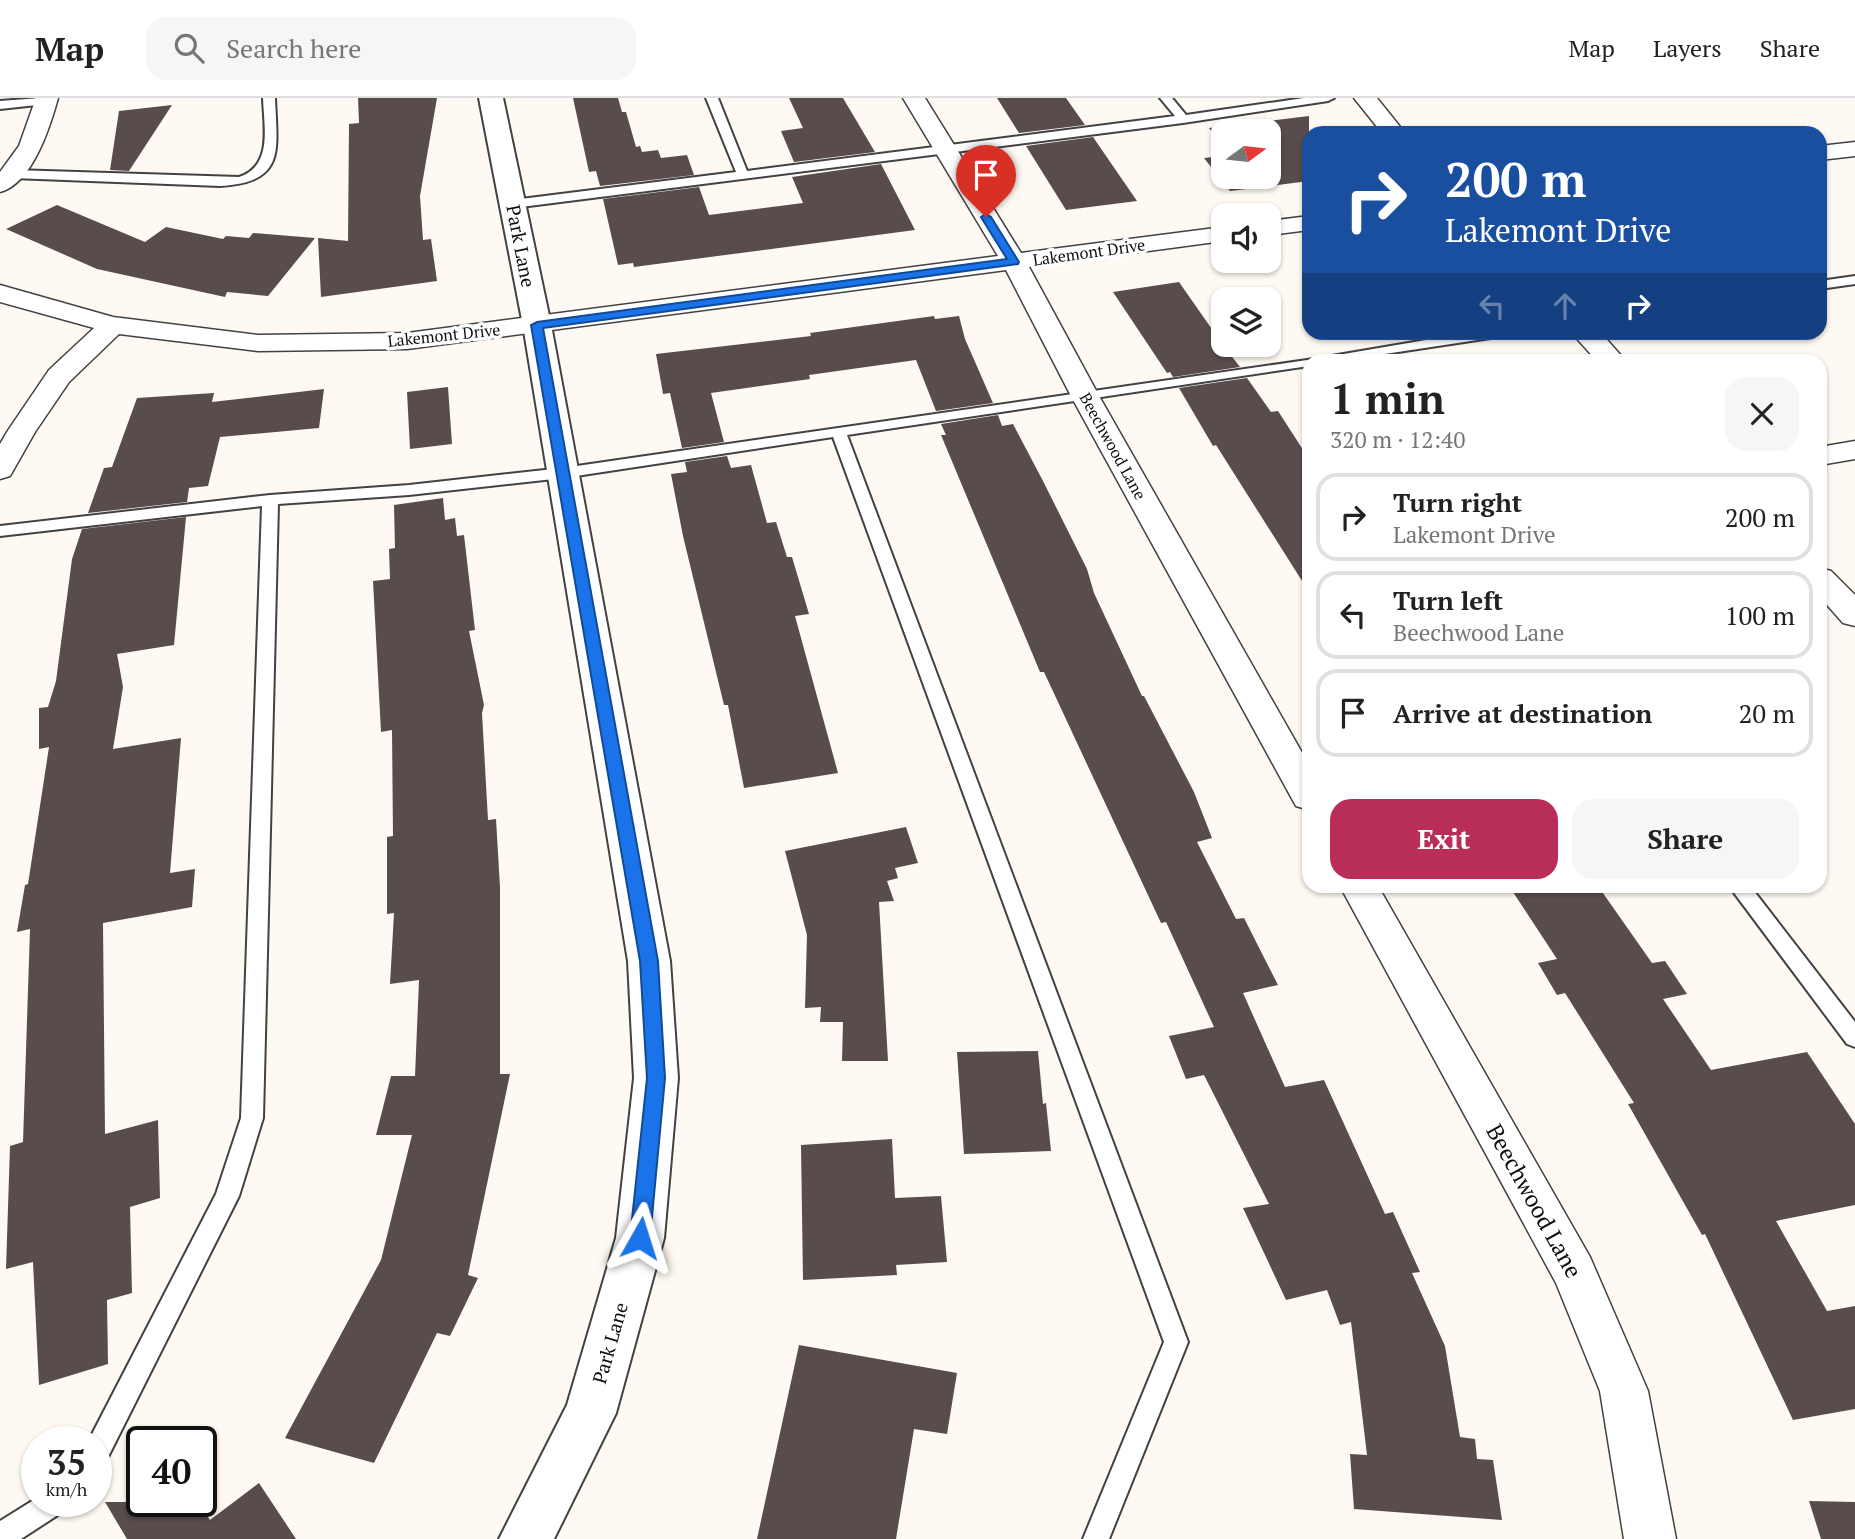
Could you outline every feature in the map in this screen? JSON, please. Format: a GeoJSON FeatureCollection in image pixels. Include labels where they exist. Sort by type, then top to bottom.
{"type":"FeatureCollection","features":[{"type":"Feature","properties":{"kind":"street","name":"Park Lane"},"geometry":{"type":"LineString","coordinates":[[491,98],[537,325],[649,961],[656,1078],[640,1238],[590,1413],[526,1539]]}},
{"type":"Feature","properties":{"kind":"street","name":"Beechwood Lane"},"geometry":{"type":"LineString","coordinates":[[914,98],[1014,262],[1085,396],[1302,784]]}},
{"type":"Feature","properties":{"kind":"street"},"geometry":{"type":"LineString","coordinates":[[1365,98],[1388,126]]}},
{"type":"Feature","properties":{"kind":"street"},"geometry":{"type":"LineString","coordinates":[[6,179],[34,142],[47,99]]}},
{"type":"Feature","properties":{"kind":"street"},"geometry":{"type":"LineString","coordinates":[[1827,152],[1855,149]]}},
{"type":"Feature","properties":{"kind":"street"},"geometry":{"type":"LineString","coordinates":[[1281,226],[1302,224]]}},
{"type":"Feature","properties":{"kind":"street","name":"Lakemont Drive"},"geometry":{"type":"LineString","coordinates":[[0,293],[34,305],[113,325],[258,343],[407,341],[1211,236]]}},
{"type":"Feature","properties":{"kind":"street"},"geometry":{"type":"LineString","coordinates":[[0,470],[20,432],[59,376],[113,325]]}},
{"type":"Feature","properties":{"kind":"street"},"geometry":{"type":"LineString","coordinates":[[1592,340],[1605,354]]}},
{"type":"Feature","properties":{"kind":"street"},"geometry":{"type":"LineString","coordinates":[[1827,455],[1855,450]]}},
{"type":"Feature","properties":{"kind":"street"},"geometry":{"type":"LineString","coordinates":[[1827,585],[1855,615]]}},
{"type":"Feature","properties":{"kind":"street","name":"Beechwood Lane"},"geometry":{"type":"LineString","coordinates":[[1363,893],[1574,1272],[1624,1391],[1650,1539]]}},
{"type":"Feature","properties":{"kind":"lane"},"geometry":{"type":"LineString","coordinates":[[6,179],[240,183],[253,179],[262,172],[267,162],[269,98]]}},
{"type":"Feature","properties":{"kind":"lane"},"geometry":{"type":"LineString","coordinates":[[712,98],[743,175]]}},
{"type":"Feature","properties":{"kind":"lane"},"geometry":{"type":"LineString","coordinates":[[1166,98],[1184,119]]}},
{"type":"Feature","properties":{"kind":"lane"},"geometry":{"type":"LineString","coordinates":[[513,204],[1184,119],[1328,98]]}},
{"type":"Feature","properties":{"kind":"lane"},"geometry":{"type":"LineString","coordinates":[[0,105],[47,99]]}},
{"type":"Feature","properties":{"kind":"lane"},"geometry":{"type":"LineString","coordinates":[[1827,284],[1855,280]]}},
{"type":"Feature","properties":{"kind":"lane"},"geometry":{"type":"LineString","coordinates":[[1370,354],[1455,340]]}},
{"type":"Feature","properties":{"kind":"lane"},"geometry":{"type":"LineString","coordinates":[[0,531],[270,500],[563,473],[1302,363]]}},
{"type":"Feature","properties":{"kind":"lane"},"geometry":{"type":"LineString","coordinates":[[839,433],[1176,1342],[1096,1539]]}},
{"type":"Feature","properties":{"kind":"lane"},"geometry":{"type":"LineString","coordinates":[[110,1426],[227,1196],[253,1118],[270,500]]}},
{"type":"Feature","properties":{"kind":"lane"},"geometry":{"type":"LineString","coordinates":[[1744,893],[1855,1038]]}},
{"type":"Feature","properties":{"kind":"lane"},"geometry":{"type":"LineString","coordinates":[[0,1537],[31,1517]]}},
{"type":"Feature","properties":{"kind":"building"},"geometry":{"type":"Polygon","coordinates":[[[358,98],[437,98],[420,196],[423,240],[431,239],[437,281],[321,297],[318,238],[348,241],[349,124],[359,123],[358,98]]]}},
{"type":"Feature","properties":{"kind":"building"},"geometry":{"type":"Polygon","coordinates":[[[573,98],[618,98],[622,112],[626,112],[636,147],[640,146],[642,152],[658,150],[661,158],[687,155],[694,175],[600,186],[596,171],[589,172],[573,98]]]}},
{"type":"Feature","properties":{"kind":"building"},"geometry":{"type":"Polygon","coordinates":[[[789,98],[843,98],[875,152],[794,162],[781,131],[803,128],[789,98]]]}},
{"type":"Feature","properties":{"kind":"building"},"geometry":{"type":"Polygon","coordinates":[[[997,98],[1066,98],[1085,125],[1019,133],[997,98]]]}},
{"type":"Feature","properties":{"kind":"building"},"geometry":{"type":"Polygon","coordinates":[[[172,105],[129,171],[110,170],[119,111],[172,105]]]}},
{"type":"Feature","properties":{"kind":"building"},"geometry":{"type":"Polygon","coordinates":[[[1309,116],[1309,126],[1302,126],[1302,182],[1281,185],[1281,119],[1309,116]]]}},
{"type":"Feature","properties":{"kind":"building"},"geometry":{"type":"Polygon","coordinates":[[[1093,137],[1137,201],[1066,210],[1026,146],[1093,137]]]}},
{"type":"Feature","properties":{"kind":"building"},"geometry":{"type":"Polygon","coordinates":[[[1211,157],[1211,167],[1204,158],[1211,157]]]}},
{"type":"Feature","properties":{"kind":"building"},"geometry":{"type":"Polygon","coordinates":[[[881,164],[915,230],[634,267],[633,263],[618,265],[603,199],[699,187],[709,215],[803,203],[792,177],[881,164]]]}},
{"type":"Feature","properties":{"kind":"building"},"geometry":{"type":"Polygon","coordinates":[[[57,205],[145,242],[166,227],[223,239],[226,236],[249,238],[253,233],[315,238],[268,296],[227,292],[225,297],[97,269],[6,229],[57,205]]]}},
{"type":"Feature","properties":{"kind":"building"},"geometry":{"type":"Polygon","coordinates":[[[1179,282],[1211,328],[1211,357],[1232,357],[1240,367],[1173,377],[1170,372],[1167,373],[1113,292],[1179,282]]]}},
{"type":"Feature","properties":{"kind":"building"},"geometry":{"type":"Polygon","coordinates":[[[934,316],[935,319],[959,316],[965,339],[993,403],[936,411],[916,360],[809,375],[810,379],[711,393],[724,442],[682,448],[670,393],[663,394],[656,354],[811,336],[810,333],[934,316]]]}},
{"type":"Feature","properties":{"kind":"building"},"geometry":{"type":"Polygon","coordinates":[[[1247,378],[1271,412],[1278,411],[1302,448],[1302,581],[1216,445],[1213,446],[1179,388],[1247,378]]]}},
{"type":"Feature","properties":{"kind":"building"},"geometry":{"type":"Polygon","coordinates":[[[448,387],[452,444],[410,449],[407,392],[448,387]]]}},
{"type":"Feature","properties":{"kind":"building"},"geometry":{"type":"Polygon","coordinates":[[[324,389],[319,428],[220,437],[208,486],[189,488],[187,502],[88,513],[104,468],[112,467],[137,398],[214,393],[212,402],[324,389]]]}},
{"type":"Feature","properties":{"kind":"building"},"geometry":{"type":"Polygon","coordinates":[[[998,415],[1002,426],[1013,424],[1087,569],[1094,593],[1142,696],[1194,792],[1212,838],[1197,842],[1236,919],[1244,918],[1278,985],[1243,993],[1285,1087],[1324,1080],[1385,1214],[1393,1212],[1420,1272],[1412,1273],[1445,1346],[1460,1437],[1475,1439],[1477,1459],[1493,1460],[1502,1520],[1354,1509],[1350,1454],[1367,1455],[1351,1322],[1340,1325],[1327,1290],[1286,1300],[1243,1208],[1269,1204],[1204,1075],[1186,1079],[1169,1036],[1214,1027],[1166,922],[1161,923],[1044,672],[1040,672],[941,435],[946,435],[941,424],[998,415]]]}},
{"type":"Feature","properties":{"kind":"building"},"geometry":{"type":"Polygon","coordinates":[[[727,456],[731,468],[751,465],[767,523],[776,522],[787,557],[792,557],[809,614],[795,616],[838,773],[744,788],[728,705],[724,705],[683,536],[671,474],[687,472],[685,462],[727,456]]]}},
{"type":"Feature","properties":{"kind":"building"},"geometry":{"type":"Polygon","coordinates":[[[443,498],[445,520],[455,518],[457,536],[464,535],[475,630],[469,631],[484,705],[482,713],[488,820],[496,819],[500,887],[500,1074],[510,1074],[468,1275],[478,1278],[450,1336],[437,1333],[374,1463],[285,1438],[381,1260],[412,1135],[376,1135],[391,1076],[415,1076],[419,980],[390,984],[394,913],[387,914],[387,837],[393,836],[392,730],[381,732],[373,581],[390,579],[389,549],[395,548],[394,505],[443,498]]]}},
{"type":"Feature","properties":{"kind":"building"},"geometry":{"type":"Polygon","coordinates":[[[186,517],[174,645],[117,654],[123,687],[113,749],[181,738],[170,873],[195,869],[192,907],[103,923],[105,1134],[158,1120],[160,1198],[130,1207],[132,1293],[107,1300],[108,1364],[39,1385],[33,1262],[6,1269],[10,1146],[23,1142],[30,929],[17,932],[25,885],[28,884],[49,747],[39,749],[39,708],[48,707],[56,681],[72,559],[82,529],[186,517]]]}},
{"type":"Feature","properties":{"kind":"building"},"geometry":{"type":"Polygon","coordinates":[[[906,827],[918,863],[895,868],[898,878],[887,881],[894,901],[879,902],[888,1061],[842,1061],[843,1022],[820,1022],[821,1007],[805,1008],[807,935],[785,851],[906,827]]]}},
{"type":"Feature","properties":{"kind":"building"},"geometry":{"type":"Polygon","coordinates":[[[1514,893],[1603,893],[1652,963],[1665,961],[1687,994],[1663,999],[1711,1070],[1807,1052],[1855,1124],[1855,1205],[1776,1221],[1827,1311],[1855,1306],[1855,1409],[1793,1420],[1705,1234],[1702,1235],[1628,1104],[1634,1103],[1565,993],[1557,995],[1538,963],[1557,959],[1514,893]]]}},
{"type":"Feature","properties":{"kind":"building"},"geometry":{"type":"Polygon","coordinates":[[[1038,1051],[1051,1151],[964,1154],[957,1052],[1038,1051]]]}},
{"type":"Feature","properties":{"kind":"building"},"geometry":{"type":"Polygon","coordinates":[[[892,1139],[895,1198],[941,1196],[947,1262],[896,1265],[897,1275],[803,1280],[801,1145],[892,1139]]]}},
{"type":"Feature","properties":{"kind":"building"},"geometry":{"type":"Polygon","coordinates":[[[799,1345],[957,1373],[947,1434],[914,1429],[896,1539],[757,1539],[799,1345]]]}},
{"type":"Feature","properties":{"kind":"building"},"geometry":{"type":"Polygon","coordinates":[[[259,1483],[296,1539],[127,1539],[112,1514],[112,1502],[126,1502],[126,1517],[208,1517],[210,1520],[259,1483]]]}},
{"type":"Feature","properties":{"kind":"building"},"geometry":{"type":"Polygon","coordinates":[[[1809,1501],[1855,1502],[1855,1539],[1821,1539],[1809,1501]]]}},
{"type":"Feature","properties":{"kind":"route"},"geometry":{"type":"LineString","coordinates":[[640,1238],[656,1078],[649,961],[537,325],[1014,262],[986,217]]}}]}
